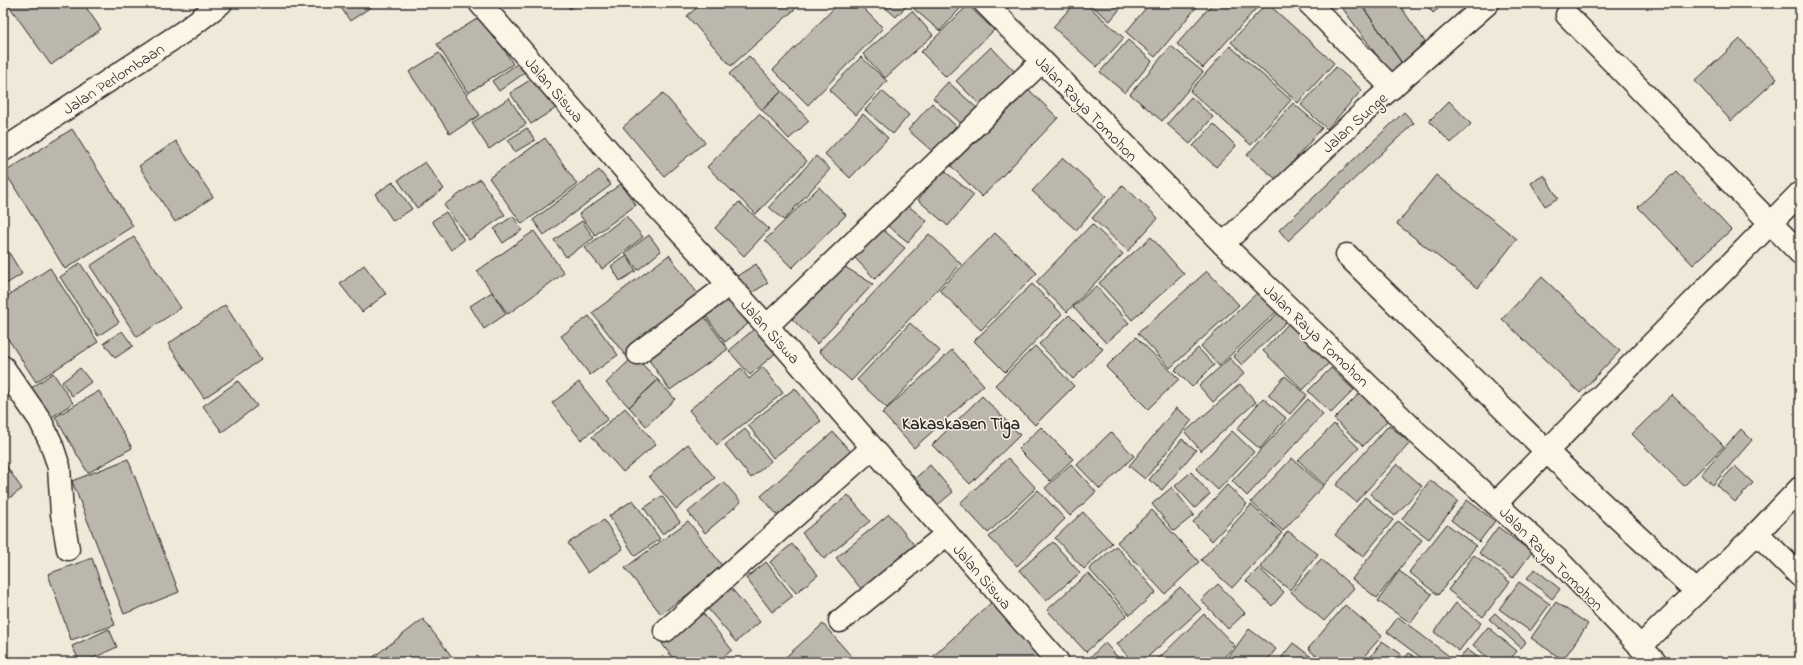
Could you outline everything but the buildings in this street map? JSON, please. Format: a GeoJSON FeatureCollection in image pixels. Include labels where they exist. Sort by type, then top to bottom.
{"type":"FeatureCollection","features":[{"type":"Feature","properties":{"kind":"main road","name":"Jalan Perlombaan"},"geometry":{"type":"LineString","coordinates":[[3,150],[186,30],[221,3]]}},
{"type":"Feature","properties":{"kind":"main road","name":"Jalan Siswa"},"geometry":{"type":"LineString","coordinates":[[480,3],[658,208],[767,326],[1058,662]]}},
{"type":"Feature","properties":{"kind":"main road","name":"Jalan Raya Tomohon"},"geometry":{"type":"LineString","coordinates":[[985,3],[1041,62],[1223,244],[1416,432],[1496,502],[1560,562],[1655,662]]}},
{"type":"Feature","properties":{"kind":"main road"},"geometry":{"type":"LineString","coordinates":[[1309,3],[1392,88]]}},
{"type":"Feature","properties":{"kind":"main road","name":"Jalan Sunge"},"geometry":{"type":"LineString","coordinates":[[1223,244],[1392,88],[1488,3]]}},
{"type":"Feature","properties":{"kind":"main road"},"geometry":{"type":"LineString","coordinates":[[1567,15],[1800,253]]}},
{"type":"Feature","properties":{"kind":"main road"},"geometry":{"type":"LineString","coordinates":[[767,326],[1041,62]]}},
{"type":"Feature","properties":{"kind":"main road"},"geometry":{"type":"LineString","coordinates":[[1496,502],[1800,193]]}},
{"type":"Feature","properties":{"kind":"main road"},"geometry":{"type":"LineString","coordinates":[[1347,255],[1546,451],[1697,592]]}},
{"type":"Feature","properties":{"kind":"main road"},"geometry":{"type":"LineString","coordinates":[[638,353],[728,285]]}},
{"type":"Feature","properties":{"kind":"main road"},"geometry":{"type":"LineString","coordinates":[[3,367],[40,420],[51,443],[59,467],[62,514],[68,549]]}},
{"type":"Feature","properties":{"kind":"main road"},"geometry":{"type":"LineString","coordinates":[[665,631],[872,448]]}},
{"type":"Feature","properties":{"kind":"main road"},"geometry":{"type":"LineString","coordinates":[[1640,647],[1757,533],[1800,488]]}},
{"type":"Feature","properties":{"kind":"main road"},"geometry":{"type":"LineString","coordinates":[[1757,533],[1800,576]]}},
{"type":"Feature","properties":{"kind":"main road"},"geometry":{"type":"LineString","coordinates":[[840,621],[947,534]]}},
{"type":"Feature","properties":{"kind":"district","name":"Kakaskasen Tiga"},"geometry":{"type":"Point","coordinates":[961,423]}}]}
